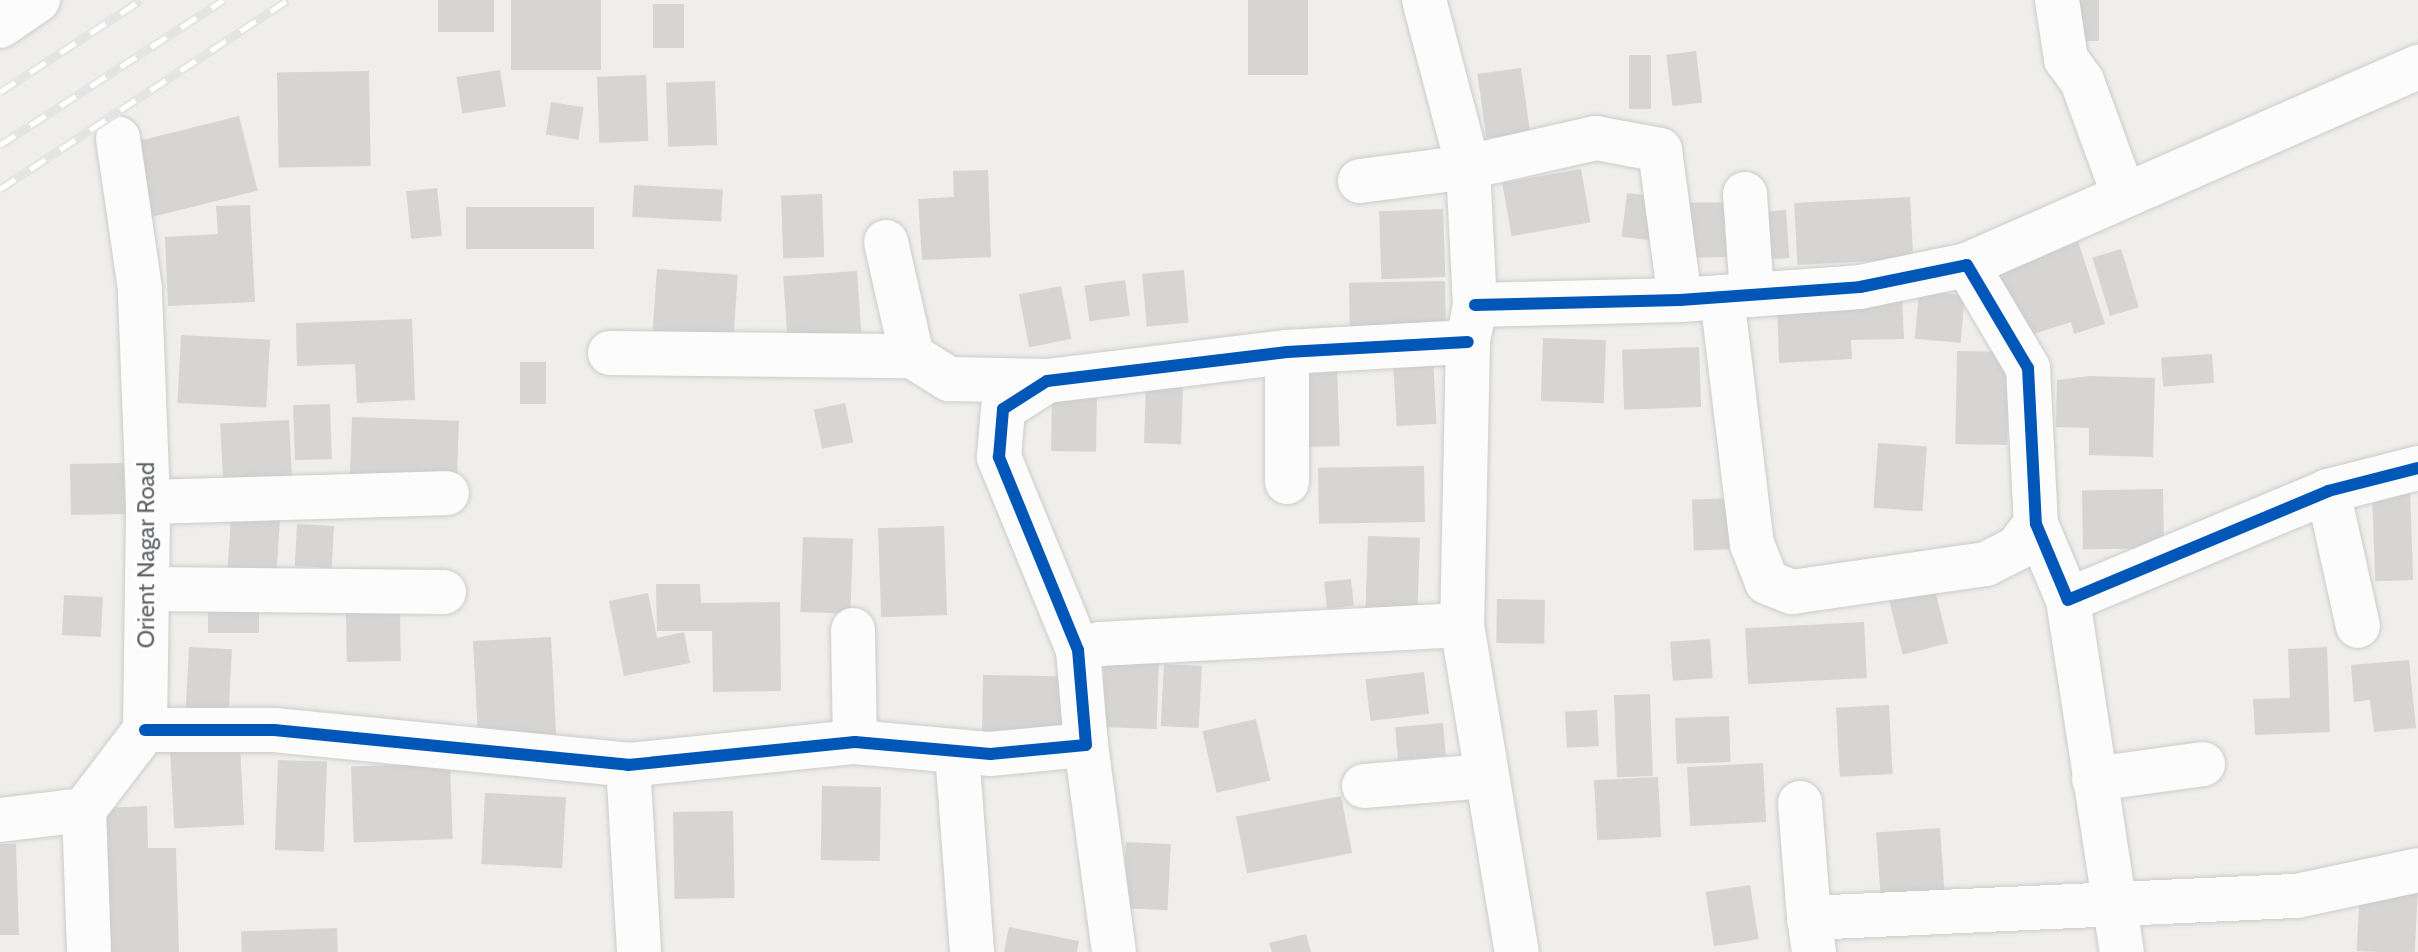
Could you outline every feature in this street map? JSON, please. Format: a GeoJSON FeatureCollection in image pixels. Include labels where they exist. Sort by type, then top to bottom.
{"type":"FeatureCollection","features":[{"type":"Feature","properties":{"kind":"street"},"geometry":{"type":"LineString","coordinates":[[0,26],[38,0]]}},
{"type":"Feature","properties":{"kind":"street"},"geometry":{"type":"LineString","coordinates":[[1424,0],[1468,167],[1472,324],[1462,625],[1517,952]]}},
{"type":"Feature","properties":{"kind":"street"},"geometry":{"type":"LineString","coordinates":[[2057,0],[2066,59],[2082,81],[2123,193]]}},
{"type":"Feature","properties":{"kind":"street"},"geometry":{"type":"LineString","coordinates":[[610,353],[912,356],[949,379],[1047,381],[1287,352],[1472,324],[1718,297],[1860,287],[1967,265],[2123,193],[2418,67]]}},
{"type":"Feature","properties":{"kind":"street"},"geometry":{"type":"LineString","coordinates":[[1360,181],[1468,167],[1596,138],[1660,150],[1718,297],[1752,544],[1767,582],[1792,592],[1986,564],[2017,548],[2036,524]]}},
{"type":"Feature","properties":{"kind":"street","name":"Orient Nagar Road"},"geometry":{"type":"LineString","coordinates":[[118,139],[140,289],[148,502],[145,730]]}},
{"type":"Feature","properties":{"kind":"street"},"geometry":{"type":"LineString","coordinates":[[1718,297],[1745,194]]}},
{"type":"Feature","properties":{"kind":"street"},"geometry":{"type":"LineString","coordinates":[[886,242],[912,356]]}},
{"type":"Feature","properties":{"kind":"street"},"geometry":{"type":"LineString","coordinates":[[1967,265],[2028,368],[2036,524],[2068,600],[2122,952]]}},
{"type":"Feature","properties":{"kind":"street"},"geometry":{"type":"LineString","coordinates":[[1287,352],[1287,482]]}},
{"type":"Feature","properties":{"kind":"street"},"geometry":{"type":"LineString","coordinates":[[1047,381],[1003,409],[999,457],[1078,650],[1086,745],[1114,952]]}},
{"type":"Feature","properties":{"kind":"street"},"geometry":{"type":"LineString","coordinates":[[2068,600],[2328,491],[2418,468]]}},
{"type":"Feature","properties":{"kind":"street"},"geometry":{"type":"LineString","coordinates":[[2328,491],[2358,626]]}},
{"type":"Feature","properties":{"kind":"street"},"geometry":{"type":"LineString","coordinates":[[148,502],[447,493]]}},
{"type":"Feature","properties":{"kind":"street"},"geometry":{"type":"LineString","coordinates":[[148,589],[444,592]]}},
{"type":"Feature","properties":{"kind":"street"},"geometry":{"type":"LineString","coordinates":[[1078,650],[1100,644],[1462,625]]}},
{"type":"Feature","properties":{"kind":"street"},"geometry":{"type":"LineString","coordinates":[[853,630],[855,742]]}},
{"type":"Feature","properties":{"kind":"street"},"geometry":{"type":"LineString","coordinates":[[89,952],[84,810],[145,730],[274,730],[628,765],[855,742],[957,752],[1086,745]]}},
{"type":"Feature","properties":{"kind":"street"},"geometry":{"type":"LineString","coordinates":[[957,752],[972,952]]}},
{"type":"Feature","properties":{"kind":"street"},"geometry":{"type":"LineString","coordinates":[[2094,779],[2203,764]]}},
{"type":"Feature","properties":{"kind":"street"},"geometry":{"type":"LineString","coordinates":[[628,765],[639,952]]}},
{"type":"Feature","properties":{"kind":"street"},"geometry":{"type":"LineString","coordinates":[[1364,786],[1485,776]]}},
{"type":"Feature","properties":{"kind":"street"},"geometry":{"type":"LineString","coordinates":[[1800,803],[1812,935],[2112,900],[2297,896],[2418,870]]}},
{"type":"Feature","properties":{"kind":"street"},"geometry":{"type":"LineString","coordinates":[[0,820],[84,810]]}},
{"type":"Feature","properties":{"kind":"building"},"geometry":{"type":"Polygon","coordinates":[[[438,0],[494,0],[494,32],[438,32],[438,0]]]}},
{"type":"Feature","properties":{"kind":"building"},"geometry":{"type":"Polygon","coordinates":[[[511,0],[601,0],[601,70],[511,70],[511,0]]]}},
{"type":"Feature","properties":{"kind":"building"},"geometry":{"type":"Polygon","coordinates":[[[1248,0],[1308,0],[1308,75],[1248,75],[1248,0]]]}},
{"type":"Feature","properties":{"kind":"building"},"geometry":{"type":"Polygon","coordinates":[[[2068,0],[2099,0],[2099,41],[2068,41],[2068,0]]]}},
{"type":"Feature","properties":{"kind":"building"},"geometry":{"type":"Polygon","coordinates":[[[653,4],[684,4],[684,48],[653,48],[653,4]]]}},
{"type":"Feature","properties":{"kind":"building"},"geometry":{"type":"Polygon","coordinates":[[[1696,51],[1702,103],[1673,106],[1666,55],[1696,51]]]}},
{"type":"Feature","properties":{"kind":"building"},"geometry":{"type":"Polygon","coordinates":[[[1629,55],[1651,55],[1651,109],[1629,109],[1629,55]]]}},
{"type":"Feature","properties":{"kind":"building"},"geometry":{"type":"Polygon","coordinates":[[[1521,68],[1530,132],[1486,138],[1477,74],[1521,68]]]}},
{"type":"Feature","properties":{"kind":"building"},"geometry":{"type":"Polygon","coordinates":[[[500,70],[506,107],[462,113],[457,77],[500,70]]]}},
{"type":"Feature","properties":{"kind":"building"},"geometry":{"type":"Polygon","coordinates":[[[369,71],[371,166],[279,168],[277,73],[369,71]]]}},
{"type":"Feature","properties":{"kind":"building"},"geometry":{"type":"Polygon","coordinates":[[[646,75],[648,141],[599,143],[597,77],[646,75]]]}},
{"type":"Feature","properties":{"kind":"building"},"geometry":{"type":"Polygon","coordinates":[[[715,81],[717,145],[668,147],[666,83],[715,81]]]}},
{"type":"Feature","properties":{"kind":"building"},"geometry":{"type":"Polygon","coordinates":[[[551,102],[584,107],[578,140],[546,135],[551,102]]]}},
{"type":"Feature","properties":{"kind":"building"},"geometry":{"type":"Polygon","coordinates":[[[239,116],[258,191],[151,217],[132,143],[239,116]]]}},
{"type":"Feature","properties":{"kind":"building"},"geometry":{"type":"Polygon","coordinates":[[[1581,169],[1590,222],[1512,236],[1502,183],[1581,169]]]}},
{"type":"Feature","properties":{"kind":"building"},"geometry":{"type":"Polygon","coordinates":[[[988,170],[991,257],[922,260],[918,199],[954,197],[953,171],[988,170]]]}},
{"type":"Feature","properties":{"kind":"building"},"geometry":{"type":"Polygon","coordinates":[[[634,185],[723,190],[721,222],[632,217],[634,185]]]}},
{"type":"Feature","properties":{"kind":"building"},"geometry":{"type":"Polygon","coordinates":[[[437,188],[442,236],[411,239],[406,191],[437,188]]]}},
{"type":"Feature","properties":{"kind":"building"},"geometry":{"type":"Polygon","coordinates":[[[1627,193],[1659,197],[1653,241],[1622,237],[1627,193]]]}},
{"type":"Feature","properties":{"kind":"building"},"geometry":{"type":"Polygon","coordinates":[[[822,194],[824,257],[783,258],[781,195],[822,194]]]}},
{"type":"Feature","properties":{"kind":"building"},"geometry":{"type":"Polygon","coordinates":[[[1910,197],[1913,259],[1797,265],[1794,203],[1910,197]]]}},
{"type":"Feature","properties":{"kind":"building"},"geometry":{"type":"Polygon","coordinates":[[[1736,202],[1737,257],[1689,258],[1688,203],[1736,202]]]}},
{"type":"Feature","properties":{"kind":"building"},"geometry":{"type":"Polygon","coordinates":[[[250,205],[255,302],[168,306],[165,237],[218,234],[216,206],[250,205]]]}},
{"type":"Feature","properties":{"kind":"building"},"geometry":{"type":"Polygon","coordinates":[[[466,207],[594,207],[594,249],[466,249],[466,207]]]}},
{"type":"Feature","properties":{"kind":"building"},"geometry":{"type":"Polygon","coordinates":[[[1443,209],[1445,277],[1381,279],[1379,211],[1443,209]]]}},
{"type":"Feature","properties":{"kind":"building"},"geometry":{"type":"Polygon","coordinates":[[[1786,210],[1789,258],[1760,260],[1757,212],[1786,210]]]}},
{"type":"Feature","properties":{"kind":"building"},"geometry":{"type":"Polygon","coordinates":[[[2078,241],[2105,324],[2074,334],[2071,322],[2018,339],[1994,268],[2078,241]]]}},
{"type":"Feature","properties":{"kind":"building"},"geometry":{"type":"Polygon","coordinates":[[[2121,249],[2139,307],[2110,316],[2092,258],[2121,249]]]}},
{"type":"Feature","properties":{"kind":"building"},"geometry":{"type":"Polygon","coordinates":[[[657,269],[738,275],[733,337],[653,332],[657,269]]]}},
{"type":"Feature","properties":{"kind":"building"},"geometry":{"type":"Polygon","coordinates":[[[1184,270],[1189,323],[1147,326],[1142,274],[1184,270]]]}},
{"type":"Feature","properties":{"kind":"building"},"geometry":{"type":"Polygon","coordinates":[[[857,271],[861,332],[787,337],[783,276],[857,271]]]}},
{"type":"Feature","properties":{"kind":"building"},"geometry":{"type":"Polygon","coordinates":[[[1125,280],[1130,316],[1089,321],[1084,286],[1125,280]]]}},
{"type":"Feature","properties":{"kind":"building"},"geometry":{"type":"Polygon","coordinates":[[[1445,281],[1446,332],[1350,334],[1349,283],[1445,281]]]}},
{"type":"Feature","properties":{"kind":"building"},"geometry":{"type":"Polygon","coordinates":[[[1061,286],[1071,339],[1029,347],[1019,294],[1061,286]]]}},
{"type":"Feature","properties":{"kind":"building"},"geometry":{"type":"Polygon","coordinates":[[[1919,291],[1965,295],[1961,343],[1915,339],[1919,291]]]}},
{"type":"Feature","properties":{"kind":"building"},"geometry":{"type":"Polygon","coordinates":[[[1902,297],[1904,339],[1851,340],[1852,359],[1779,363],[1777,302],[1902,297]]]}},
{"type":"Feature","properties":{"kind":"building"},"geometry":{"type":"Polygon","coordinates":[[[412,319],[415,400],[357,403],[355,364],[297,366],[296,323],[412,319]]]}},
{"type":"Feature","properties":{"kind":"building"},"geometry":{"type":"Polygon","coordinates":[[[181,335],[270,340],[266,408],[177,403],[181,335]]]}},
{"type":"Feature","properties":{"kind":"building"},"geometry":{"type":"Polygon","coordinates":[[[1543,338],[1606,340],[1604,403],[1541,401],[1543,338]]]}},
{"type":"Feature","properties":{"kind":"building"},"geometry":{"type":"Polygon","coordinates":[[[1699,347],[1701,407],[1624,410],[1622,350],[1699,347]]]}},
{"type":"Feature","properties":{"kind":"building"},"geometry":{"type":"Polygon","coordinates":[[[1957,351],[2009,352],[2007,445],[1955,444],[1957,351]]]}},
{"type":"Feature","properties":{"kind":"building"},"geometry":{"type":"Polygon","coordinates":[[[2212,354],[2214,383],[2163,386],[2161,358],[2212,354]]]}},
{"type":"Feature","properties":{"kind":"building"},"geometry":{"type":"Polygon","coordinates":[[[1433,357],[1437,424],[1397,426],[1393,359],[1433,357]]]}},
{"type":"Feature","properties":{"kind":"building"},"geometry":{"type":"Polygon","coordinates":[[[520,362],[546,362],[546,404],[520,404],[520,362]]]}},
{"type":"Feature","properties":{"kind":"building"},"geometry":{"type":"Polygon","coordinates":[[[1337,366],[1340,446],[1301,447],[1298,367],[1337,366]]]}},
{"type":"Feature","properties":{"kind":"building"},"geometry":{"type":"Polygon","coordinates":[[[2090,376],[2155,378],[2153,457],[2089,455],[2089,428],[2056,427],[2057,380],[2090,376]]]}},
{"type":"Feature","properties":{"kind":"building"},"geometry":{"type":"Polygon","coordinates":[[[1146,386],[1183,387],[1181,444],[1144,443],[1146,386]]]}},
{"type":"Feature","properties":{"kind":"building"},"geometry":{"type":"Polygon","coordinates":[[[1052,394],[1097,395],[1096,452],[1051,451],[1052,394]]]}},
{"type":"Feature","properties":{"kind":"building"},"geometry":{"type":"Polygon","coordinates":[[[845,403],[853,442],[822,449],[814,410],[845,403]]]}},
{"type":"Feature","properties":{"kind":"building"},"geometry":{"type":"Polygon","coordinates":[[[330,404],[332,459],[295,460],[293,405],[330,404]]]}},
{"type":"Feature","properties":{"kind":"building"},"geometry":{"type":"Polygon","coordinates":[[[352,417],[459,421],[457,485],[350,481],[352,417]]]}},
{"type":"Feature","properties":{"kind":"building"},"geometry":{"type":"Polygon","coordinates":[[[289,420],[292,483],[223,487],[220,424],[289,420]]]}},
{"type":"Feature","properties":{"kind":"building"},"geometry":{"type":"Polygon","coordinates":[[[1878,443],[1927,446],[1922,511],[1873,508],[1878,443]]]}},
{"type":"Feature","properties":{"kind":"building"},"geometry":{"type":"Polygon","coordinates":[[[124,463],[125,514],[71,515],[70,464],[124,463]]]}},
{"type":"Feature","properties":{"kind":"building"},"geometry":{"type":"Polygon","coordinates":[[[1424,466],[1425,522],[1319,524],[1318,468],[1424,466]]]}},
{"type":"Feature","properties":{"kind":"building"},"geometry":{"type":"Polygon","coordinates":[[[2163,489],[2164,548],[2083,549],[2082,490],[2163,489]]]}},
{"type":"Feature","properties":{"kind":"building"},"geometry":{"type":"Polygon","coordinates":[[[2410,490],[2413,580],[2375,581],[2372,491],[2410,490]]]}},
{"type":"Feature","properties":{"kind":"building"},"geometry":{"type":"Polygon","coordinates":[[[1734,498],[1736,549],[1694,550],[1692,499],[1734,498]]]}},
{"type":"Feature","properties":{"kind":"building"},"geometry":{"type":"Polygon","coordinates":[[[232,504],[281,507],[276,576],[227,573],[232,504]]]}},
{"type":"Feature","properties":{"kind":"building"},"geometry":{"type":"Polygon","coordinates":[[[297,524],[334,526],[332,568],[295,566],[297,524]]]}},
{"type":"Feature","properties":{"kind":"building"},"geometry":{"type":"Polygon","coordinates":[[[944,526],[947,615],[881,617],[878,528],[944,526]]]}},
{"type":"Feature","properties":{"kind":"building"},"geometry":{"type":"Polygon","coordinates":[[[1368,536],[1420,538],[1417,618],[1365,616],[1368,536]]]}},
{"type":"Feature","properties":{"kind":"building"},"geometry":{"type":"Polygon","coordinates":[[[803,537],[853,539],[850,614],[800,612],[803,537]]]}},
{"type":"Feature","properties":{"kind":"building"},"geometry":{"type":"Polygon","coordinates":[[[1351,579],[1354,606],[1327,609],[1324,582],[1351,579]]]}},
{"type":"Feature","properties":{"kind":"building"},"geometry":{"type":"Polygon","coordinates":[[[656,584],[700,584],[701,603],[780,602],[781,691],[713,692],[712,631],[657,631],[656,584]]]}},
{"type":"Feature","properties":{"kind":"building"},"geometry":{"type":"Polygon","coordinates":[[[1935,590],[1948,643],[1903,655],[1889,601],[1935,590]]]}},
{"type":"Feature","properties":{"kind":"building"},"geometry":{"type":"Polygon","coordinates":[[[648,593],[657,638],[684,632],[690,663],[624,676],[609,601],[648,593]]]}},
{"type":"Feature","properties":{"kind":"building"},"geometry":{"type":"Polygon","coordinates":[[[64,595],[103,597],[101,637],[62,635],[64,595]]]}},
{"type":"Feature","properties":{"kind":"building"},"geometry":{"type":"Polygon","coordinates":[[[1497,599],[1545,600],[1544,644],[1496,643],[1497,599]]]}},
{"type":"Feature","properties":{"kind":"building"},"geometry":{"type":"Polygon","coordinates":[[[208,603],[259,603],[259,633],[208,633],[208,603]]]}},
{"type":"Feature","properties":{"kind":"building"},"geometry":{"type":"Polygon","coordinates":[[[400,612],[401,661],[347,662],[346,613],[400,612]]]}},
{"type":"Feature","properties":{"kind":"building"},"geometry":{"type":"Polygon","coordinates":[[[1864,622],[1867,678],[1748,684],[1745,628],[1864,622]]]}},
{"type":"Feature","properties":{"kind":"building"},"geometry":{"type":"Polygon","coordinates":[[[551,637],[556,734],[478,738],[473,641],[551,637]]]}},
{"type":"Feature","properties":{"kind":"building"},"geometry":{"type":"Polygon","coordinates":[[[1710,639],[1713,678],[1673,681],[1670,642],[1710,639]]]}},
{"type":"Feature","properties":{"kind":"building"},"geometry":{"type":"Polygon","coordinates":[[[189,647],[232,649],[228,716],[185,714],[189,647]]]}},
{"type":"Feature","properties":{"kind":"building"},"geometry":{"type":"Polygon","coordinates":[[[2327,647],[2330,732],[2255,735],[2253,699],[2290,698],[2288,649],[2327,647]]]}},
{"type":"Feature","properties":{"kind":"building"},"geometry":{"type":"Polygon","coordinates":[[[1104,659],[1159,661],[1157,729],[1102,727],[1104,659]]]}},
{"type":"Feature","properties":{"kind":"building"},"geometry":{"type":"Polygon","coordinates":[[[2409,660],[2416,728],[2374,732],[2370,700],[2354,702],[2351,665],[2409,660]]]}},
{"type":"Feature","properties":{"kind":"building"},"geometry":{"type":"Polygon","coordinates":[[[1164,664],[1202,666],[1199,728],[1161,726],[1164,664]]]}},
{"type":"Feature","properties":{"kind":"building"},"geometry":{"type":"Polygon","coordinates":[[[1424,672],[1429,714],[1371,721],[1365,679],[1424,672]]]}},
{"type":"Feature","properties":{"kind":"building"},"geometry":{"type":"Polygon","coordinates":[[[983,675],[1070,677],[1069,742],[982,740],[983,675]]]}},
{"type":"Feature","properties":{"kind":"building"},"geometry":{"type":"Polygon","coordinates":[[[1650,694],[1653,776],[1617,777],[1614,695],[1650,694]]]}},
{"type":"Feature","properties":{"kind":"building"},"geometry":{"type":"Polygon","coordinates":[[[1889,705],[1893,774],[1840,777],[1836,708],[1889,705]]]}},
{"type":"Feature","properties":{"kind":"building"},"geometry":{"type":"Polygon","coordinates":[[[1597,710],[1599,746],[1567,748],[1565,712],[1597,710]]]}},
{"type":"Feature","properties":{"kind":"building"},"geometry":{"type":"Polygon","coordinates":[[[1729,716],[1731,762],[1677,764],[1675,718],[1729,716]]]}},
{"type":"Feature","properties":{"kind":"building"},"geometry":{"type":"Polygon","coordinates":[[[1256,719],[1270,780],[1217,793],[1202,731],[1256,719]]]}},
{"type":"Feature","properties":{"kind":"building"},"geometry":{"type":"Polygon","coordinates":[[[1443,723],[1446,756],[1398,760],[1395,727],[1443,723]]]}},
{"type":"Feature","properties":{"kind":"building"},"geometry":{"type":"Polygon","coordinates":[[[240,746],[244,825],[174,829],[170,750],[240,746]]]}},
{"type":"Feature","properties":{"kind":"building"},"geometry":{"type":"Polygon","coordinates":[[[278,760],[327,762],[324,852],[275,850],[278,760]]]}},
{"type":"Feature","properties":{"kind":"building"},"geometry":{"type":"Polygon","coordinates":[[[450,763],[453,839],[354,842],[351,766],[450,763]]]}},
{"type":"Feature","properties":{"kind":"building"},"geometry":{"type":"Polygon","coordinates":[[[1763,763],[1766,822],[1690,826],[1687,767],[1763,763]]]}},
{"type":"Feature","properties":{"kind":"building"},"geometry":{"type":"Polygon","coordinates":[[[1658,777],[1661,837],[1597,840],[1594,780],[1658,777]]]}},
{"type":"Feature","properties":{"kind":"building"},"geometry":{"type":"Polygon","coordinates":[[[822,786],[881,787],[880,861],[821,860],[822,786]]]}},
{"type":"Feature","properties":{"kind":"building"},"geometry":{"type":"Polygon","coordinates":[[[485,793],[566,797],[562,868],[481,864],[485,793]]]}},
{"type":"Feature","properties":{"kind":"building"},"geometry":{"type":"Polygon","coordinates":[[[1341,796],[1352,853],[1247,873],[1236,816],[1341,796]]]}},
{"type":"Feature","properties":{"kind":"building"},"geometry":{"type":"Polygon","coordinates":[[[147,806],[148,848],[176,848],[179,952],[107,952],[102,808],[147,806]]]}},
{"type":"Feature","properties":{"kind":"building"},"geometry":{"type":"Polygon","coordinates":[[[733,811],[735,898],[675,899],[673,812],[733,811]]]}},
{"type":"Feature","properties":{"kind":"building"},"geometry":{"type":"Polygon","coordinates":[[[1940,828],[1944,890],[1880,894],[1876,832],[1940,828]]]}},
{"type":"Feature","properties":{"kind":"building"},"geometry":{"type":"Polygon","coordinates":[[[1126,842],[1171,844],[1167,910],[1123,908],[1126,842]]]}},
{"type":"Feature","properties":{"kind":"building"},"geometry":{"type":"Polygon","coordinates":[[[0,844],[16,844],[19,935],[0,935],[0,844]]]}},
{"type":"Feature","properties":{"kind":"building"},"geometry":{"type":"Polygon","coordinates":[[[1750,885],[1759,939],[1714,946],[1706,892],[1750,885]]]}},
{"type":"Feature","properties":{"kind":"building"},"geometry":{"type":"Polygon","coordinates":[[[2360,888],[2418,891],[2415,952],[2357,951],[2360,888]]]}},
{"type":"Feature","properties":{"kind":"building"},"geometry":{"type":"Polygon","coordinates":[[[1009,927],[1079,941],[1077,952],[1004,952],[1009,927]]]}},
{"type":"Feature","properties":{"kind":"building"},"geometry":{"type":"Polygon","coordinates":[[[337,928],[338,952],[242,952],[241,931],[337,928]]]}},
{"type":"Feature","properties":{"kind":"building"},"geometry":{"type":"Polygon","coordinates":[[[1306,934],[1311,952],[1272,952],[1269,943],[1306,934]]]}},
{"type":"Feature","properties":{"kind":"railway"},"geometry":{"type":"LineString","coordinates":[[0,92],[141,0]]}},
{"type":"Feature","properties":{"kind":"railway"},"geometry":{"type":"LineString","coordinates":[[0,145],[223,0]]}},
{"type":"Feature","properties":{"kind":"railway"},"geometry":{"type":"LineString","coordinates":[[0,189],[288,0]]}},
{"type":"Feature","properties":{"kind":"cycle path"},"geometry":{"type":"LineString","coordinates":[[1475,305],[1680,300],[1860,287],[1967,265],[2028,368],[2036,524],[2068,600],[2328,491],[2418,468]]}},
{"type":"Feature","properties":{"kind":"cycle path"},"geometry":{"type":"LineString","coordinates":[[145,730],[274,730],[628,765],[855,742],[990,754],[1086,745],[1078,650],[999,457],[1003,409],[1047,381],[1287,352],[1468,342]]}}]}
